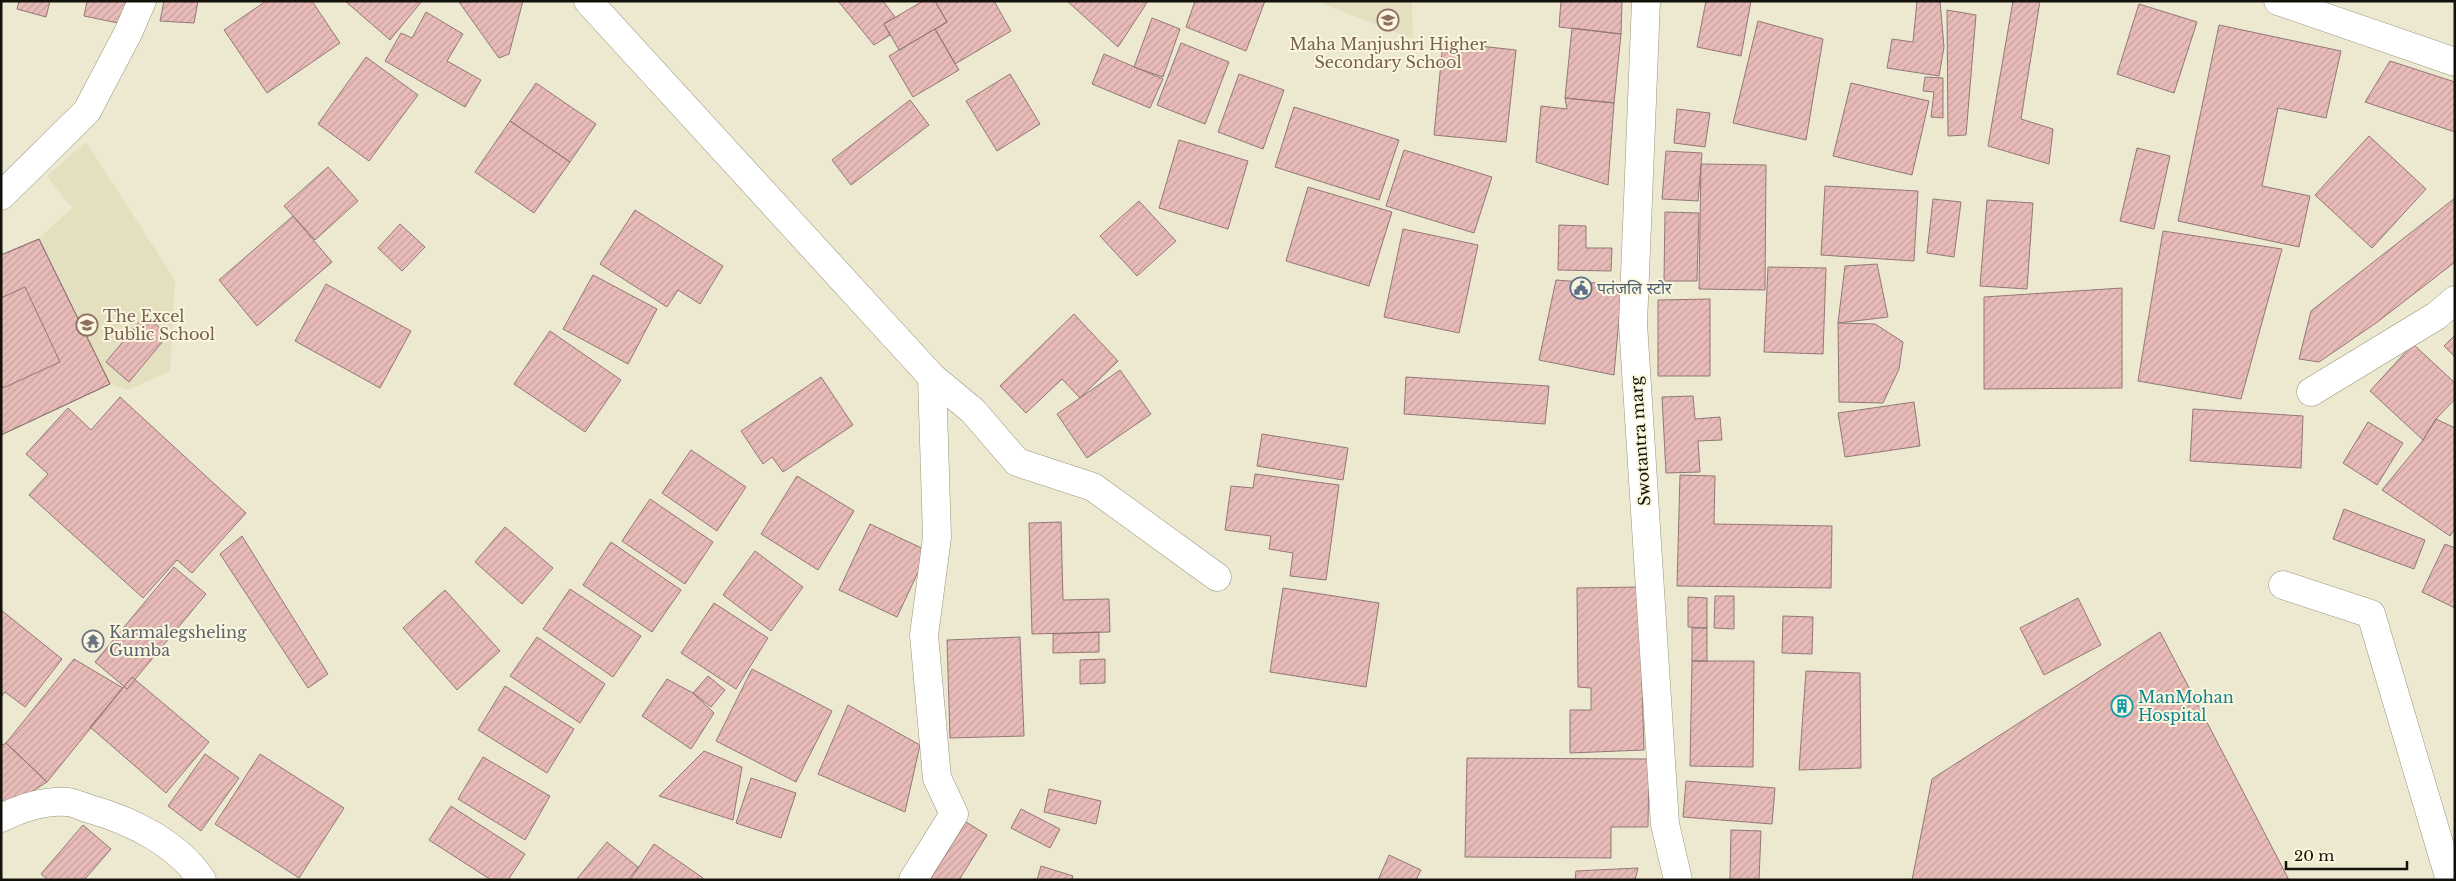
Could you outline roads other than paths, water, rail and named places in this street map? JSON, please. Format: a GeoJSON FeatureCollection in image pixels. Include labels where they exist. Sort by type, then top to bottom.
{"type":"FeatureCollection","features":[{"type":"Feature","properties":{"kind":"street"},"geometry":{"type":"LineString","coordinates":[[1,196],[86,111],[128,33],[142,1]]}},
{"type":"Feature","properties":{"kind":"street"},"geometry":{"type":"LineString","coordinates":[[588,1],[932,377],[973,412],[1017,462],[1093,487],[1218,577]]}},
{"type":"Feature","properties":{"kind":"street","name":"Swotantra marg"},"geometry":{"type":"LineString","coordinates":[[1646,1],[1633,324],[1665,824],[1678,880]]}},
{"type":"Feature","properties":{"kind":"street"},"geometry":{"type":"LineString","coordinates":[[2278,1],[2455,62]]}},
{"type":"Feature","properties":{"kind":"street"},"geometry":{"type":"LineString","coordinates":[[2311,392],[2436,316],[2455,300]]}},
{"type":"Feature","properties":{"kind":"street"},"geometry":{"type":"LineString","coordinates":[[913,880],[954,814],[936,778],[924,635],[937,537],[932,377]]}},
{"type":"Feature","properties":{"kind":"street"},"geometry":{"type":"LineString","coordinates":[[2283,585],[2371,614],[2450,880]]}},
{"type":"Feature","properties":{"kind":"street"},"geometry":{"type":"LineString","coordinates":[[1,818],[24,806],[68,802],[116,816],[159,838],[196,871],[202,880]]}},
{"type":"Feature","properties":{"kind":"place","name":"Maha Manjushri Higher Secondary School"},"geometry":{"type":"Point","coordinates":[1388,20]}},
{"type":"Feature","properties":{"kind":"place","name":"पतंजलि स्टोर"},"geometry":{"type":"Point","coordinates":[1581,288]}},
{"type":"Feature","properties":{"kind":"place","name":"The Excel Public School"},"geometry":{"type":"Point","coordinates":[87,325]}},
{"type":"Feature","properties":{"kind":"place","name":"Karmalegsheling Gumba"},"geometry":{"type":"Point","coordinates":[93,641]}},
{"type":"Feature","properties":{"kind":"place","name":"ManMohan Hospital"},"geometry":{"type":"Point","coordinates":[2122,706]}}]}
